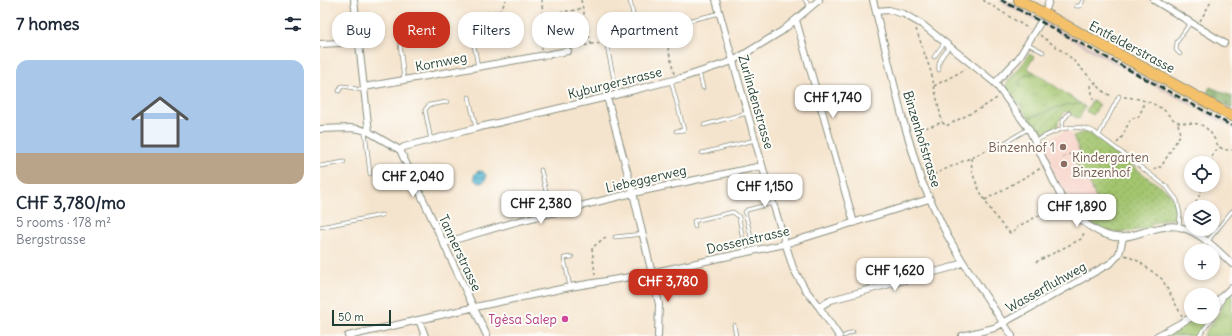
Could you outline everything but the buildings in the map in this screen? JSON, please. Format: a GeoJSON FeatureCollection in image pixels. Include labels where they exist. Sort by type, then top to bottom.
{"type":"FeatureCollection","features":[{"type":"Feature","properties":{"kind":"main road","name":"Entfelderstrasse"},"geometry":{"type":"LineString","coordinates":[[1019,0],[1232,116]]}},
{"type":"Feature","properties":{"kind":"street"},"geometry":{"type":"LineString","coordinates":[[354,0],[355,12]]}},
{"type":"Feature","properties":{"kind":"street","name":"Zurlindenstrasse"},"geometry":{"type":"LineString","coordinates":[[716,0],[762,166],[793,268],[805,289],[839,336]]}},
{"type":"Feature","properties":{"kind":"street","name":"Kyburgerstrasse"},"geometry":{"type":"LineString","coordinates":[[400,150],[476,128],[673,80],[733,61],[782,31],[819,0]]}},
{"type":"Feature","properties":{"kind":"street","name":"Binzenhofstrasse"},"geometry":{"type":"LineString","coordinates":[[874,0],[906,133],[920,180],[963,262],[1012,336]]}},
{"type":"Feature","properties":{"kind":"street"},"geometry":{"type":"LineString","coordinates":[[1046,7],[1049,0]]}},
{"type":"Feature","properties":{"kind":"street"},"geometry":{"type":"LineString","coordinates":[[1155,0],[1196,27],[1224,43]]}},
{"type":"Feature","properties":{"kind":"street"},"geometry":{"type":"LineString","coordinates":[[876,11],[889,10],[904,14],[947,44],[995,83],[1029,129],[1063,201],[1070,210],[1088,225],[1102,233],[1123,238],[1160,228],[1179,227],[1191,231],[1207,242],[1232,264]]}},
{"type":"Feature","properties":{"kind":"street"},"geometry":{"type":"LineString","coordinates":[[796,20],[854,223]]}},
{"type":"Feature","properties":{"kind":"street"},"geometry":{"type":"LineString","coordinates":[[995,83],[1018,60],[1040,23]]}},
{"type":"Feature","properties":{"kind":"street"},"geometry":{"type":"LineString","coordinates":[[320,44],[332,43]]}},
{"type":"Feature","properties":{"kind":"street"},"geometry":{"type":"LineString","coordinates":[[360,48],[365,89],[367,132]]}},
{"type":"Feature","properties":{"kind":"street","name":"Kornweg"},"geometry":{"type":"LineString","coordinates":[[365,89],[478,66],[568,51]]}},
{"type":"Feature","properties":{"kind":"street"},"geometry":{"type":"LineString","coordinates":[[607,97],[633,193],[659,304],[658,336]]}},
{"type":"Feature","properties":{"kind":"street"},"geometry":{"type":"LineString","coordinates":[[320,129],[350,128],[367,132],[400,150]]}},
{"type":"Feature","properties":{"kind":"street","name":"Tannerstrasse"},"geometry":{"type":"LineString","coordinates":[[400,150],[487,336]]}},
{"type":"Feature","properties":{"kind":"street","name":"Liebeggerweg"},"geometry":{"type":"LineString","coordinates":[[444,243],[551,213],[633,193],[762,166]]}},
{"type":"Feature","properties":{"kind":"street","name":"Dossenstrasse"},"geometry":{"type":"LineString","coordinates":[[348,336],[474,307],[785,244],[929,199]]}},
{"type":"Feature","properties":{"kind":"street"},"geometry":{"type":"LineString","coordinates":[[1119,253],[1123,238]]}},
{"type":"Feature","properties":{"kind":"street","name":"Wasserfluhweg"},"geometry":{"type":"LineString","coordinates":[[962,336],[994,328],[1004,323],[1111,263],[1119,253]]}},
{"type":"Feature","properties":{"kind":"street"},"geometry":{"type":"LineString","coordinates":[[819,307],[831,300],[953,267],[963,262]]}},
{"type":"Feature","properties":{"kind":"street"},"geometry":{"type":"LineString","coordinates":[[1220,299],[1232,287]]}},
{"type":"Feature","properties":{"kind":"street"},"geometry":{"type":"LineString","coordinates":[[419,320],[424,336]]}},
{"type":"Feature","properties":{"kind":"street"},"geometry":{"type":"LineString","coordinates":[[1157,336],[1184,322]]}},
{"type":"Feature","properties":{"kind":"lane"},"geometry":{"type":"LineString","coordinates":[[630,0],[632,12]]}},
{"type":"Feature","properties":{"kind":"lane"},"geometry":{"type":"LineString","coordinates":[[805,0],[811,8]]}},
{"type":"Feature","properties":{"kind":"lane"},"geometry":{"type":"LineString","coordinates":[[1076,6],[1080,6],[1083,0]]}},
{"type":"Feature","properties":{"kind":"lane"},"geometry":{"type":"LineString","coordinates":[[693,20],[720,13]]}},
{"type":"Feature","properties":{"kind":"lane"},"geometry":{"type":"LineString","coordinates":[[1180,54],[1176,50],[1177,42],[1190,23]]}},
{"type":"Feature","properties":{"kind":"lane"},"geometry":{"type":"LineString","coordinates":[[934,57],[947,44]]}},
{"type":"Feature","properties":{"kind":"lane"},"geometry":{"type":"LineString","coordinates":[[939,70],[939,60],[947,44]]}},
{"type":"Feature","properties":{"kind":"lane"},"geometry":{"type":"LineString","coordinates":[[1028,44],[1043,52]]}},
{"type":"Feature","properties":{"kind":"lane"},"geometry":{"type":"LineString","coordinates":[[401,48],[404,81]]}},
{"type":"Feature","properties":{"kind":"lane"},"geometry":{"type":"LineString","coordinates":[[475,48],[478,66]]}},
{"type":"Feature","properties":{"kind":"lane"},"geometry":{"type":"LineString","coordinates":[[607,48],[617,94]]}},
{"type":"Feature","properties":{"kind":"lane"},"geometry":{"type":"LineString","coordinates":[[699,72],[703,88]]}},
{"type":"Feature","properties":{"kind":"lane"},"geometry":{"type":"LineString","coordinates":[[673,80],[684,130],[676,131]]}},
{"type":"Feature","properties":{"kind":"lane"},"geometry":{"type":"LineString","coordinates":[[339,91],[342,86],[350,86],[359,91],[365,89]]}},
{"type":"Feature","properties":{"kind":"lane"},"geometry":{"type":"LineString","coordinates":[[1099,135],[1119,96]]}},
{"type":"Feature","properties":{"kind":"lane"},"geometry":{"type":"LineString","coordinates":[[469,97],[476,128]]}},
{"type":"Feature","properties":{"kind":"lane"},"geometry":{"type":"LineString","coordinates":[[431,141],[425,110],[430,105],[447,102]]}},
{"type":"Feature","properties":{"kind":"lane"},"geometry":{"type":"LineString","coordinates":[[704,125],[748,113]]}},
{"type":"Feature","properties":{"kind":"lane"},"geometry":{"type":"LineString","coordinates":[[1062,128],[1063,120],[1069,113]]}},
{"type":"Feature","properties":{"kind":"lane"},"geometry":{"type":"LineString","coordinates":[[1035,141],[1062,128],[1086,128],[1099,135],[1167,188],[1177,200],[1180,214],[1179,227]]}},
{"type":"Feature","properties":{"kind":"lane"},"geometry":{"type":"LineString","coordinates":[[1006,142],[1029,129]]}},
{"type":"Feature","properties":{"kind":"lane"},"geometry":{"type":"LineString","coordinates":[[367,132],[370,174]]}},
{"type":"Feature","properties":{"kind":"lane"},"geometry":{"type":"LineString","coordinates":[[702,153],[756,140]]}},
{"type":"Feature","properties":{"kind":"lane"},"geometry":{"type":"LineString","coordinates":[[320,166],[344,162]]}},
{"type":"Feature","properties":{"kind":"lane"},"geometry":{"type":"LineString","coordinates":[[541,170],[551,213]]}},
{"type":"Feature","properties":{"kind":"lane"},"geometry":{"type":"LineString","coordinates":[[751,237],[745,212],[747,210],[773,204]]}},
{"type":"Feature","properties":{"kind":"lane"},"geometry":{"type":"LineString","coordinates":[[1207,242],[1232,211]]}},
{"type":"Feature","properties":{"kind":"lane"},"geometry":{"type":"LineString","coordinates":[[695,227],[694,220],[733,212],[739,217],[745,253]]}},
{"type":"Feature","properties":{"kind":"lane"},"geometry":{"type":"LineString","coordinates":[[320,227],[382,215]]}},
{"type":"Feature","properties":{"kind":"lane"},"geometry":{"type":"LineString","coordinates":[[615,236],[643,234]]}},
{"type":"Feature","properties":{"kind":"lane"},"geometry":{"type":"LineString","coordinates":[[570,287],[564,258],[572,257]]}},
{"type":"Feature","properties":{"kind":"lane"},"geometry":{"type":"LineString","coordinates":[[879,261],[886,286]]}},
{"type":"Feature","properties":{"kind":"lane"},"geometry":{"type":"LineString","coordinates":[[1199,336],[1216,313],[1224,296]]}},
{"type":"Feature","properties":{"kind":"lane"},"geometry":{"type":"LineString","coordinates":[[734,325],[736,336]]}},
{"type":"Feature","properties":{"kind":"lane"},"geometry":{"type":"LineString","coordinates":[[844,336],[853,332]]}},
{"type":"Feature","properties":{"kind":"path"},"geometry":{"type":"LineString","coordinates":[[481,12],[501,10],[506,0]]}},
{"type":"Feature","properties":{"kind":"path"},"geometry":{"type":"LineString","coordinates":[[542,0],[542,12]]}},
{"type":"Feature","properties":{"kind":"path"},"geometry":{"type":"LineString","coordinates":[[581,0],[591,44]]}},
{"type":"Feature","properties":{"kind":"path"},"geometry":{"type":"LineString","coordinates":[[984,0],[1047,39],[1070,57],[1105,93],[1113,96],[1143,100],[1164,110],[1171,118],[1178,122],[1199,124],[1208,130],[1217,146],[1225,150],[1232,150]]}},
{"type":"Feature","properties":{"kind":"path"},"geometry":{"type":"LineString","coordinates":[[1196,27],[1212,0]]}},
{"type":"Feature","properties":{"kind":"path"},"geometry":{"type":"LineString","coordinates":[[562,12],[583,9]]}},
{"type":"Feature","properties":{"kind":"path"},"geometry":{"type":"LineString","coordinates":[[918,23],[915,26],[931,72],[942,122],[946,126],[984,107],[1003,94]]}},
{"type":"Feature","properties":{"kind":"path"},"geometry":{"type":"LineString","coordinates":[[568,51],[572,48],[597,43]]}},
{"type":"Feature","properties":{"kind":"path"},"geometry":{"type":"LineString","coordinates":[[542,48],[542,56]]}},
{"type":"Feature","properties":{"kind":"path"},"geometry":{"type":"LineString","coordinates":[[668,48],[673,80]]}},
{"type":"Feature","properties":{"kind":"path"},"geometry":{"type":"LineString","coordinates":[[934,86],[966,69],[972,64]]}},
{"type":"Feature","properties":{"kind":"path"},"geometry":{"type":"LineString","coordinates":[[1093,100],[1091,86],[1094,83]]}},
{"type":"Feature","properties":{"kind":"path"},"geometry":{"type":"LineString","coordinates":[[1113,146],[1122,138],[1131,118],[1138,118],[1143,107],[1143,100]]}},
{"type":"Feature","properties":{"kind":"path"},"geometry":{"type":"LineString","coordinates":[[906,133],[935,126],[942,122]]}},
{"type":"Feature","properties":{"kind":"path"},"geometry":{"type":"LineString","coordinates":[[1151,175],[1156,167],[1161,167],[1180,135],[1178,122]]}},
{"type":"Feature","properties":{"kind":"path"},"geometry":{"type":"LineString","coordinates":[[920,180],[1006,142]]}},
{"type":"Feature","properties":{"kind":"path"},"geometry":{"type":"LineString","coordinates":[[1212,156],[1220,147]]}},
{"type":"Feature","properties":{"kind":"path"},"geometry":{"type":"LineString","coordinates":[[1063,157],[1070,154]]}},
{"type":"Feature","properties":{"kind":"path"},"geometry":{"type":"LineString","coordinates":[[971,158],[972,173],[985,200],[999,223],[1010,233],[1018,228],[1017,227],[1058,206],[1063,201]]}},
{"type":"Feature","properties":{"kind":"path"},"geometry":{"type":"LineString","coordinates":[[985,200],[1045,165]]}},
{"type":"Feature","properties":{"kind":"path"},"geometry":{"type":"LineString","coordinates":[[1180,214],[1184,211]]}},
{"type":"Feature","properties":{"kind":"path"},"geometry":{"type":"LineString","coordinates":[[1036,262],[1081,239],[1088,225]]}},
{"type":"Feature","properties":{"kind":"path"},"geometry":{"type":"LineString","coordinates":[[596,283],[592,248],[604,238],[615,236]]}},
{"type":"Feature","properties":{"kind":"path"},"geometry":{"type":"LineString","coordinates":[[1119,253],[1138,261],[1162,279],[1184,319]]}},
{"type":"Feature","properties":{"kind":"shaded area"},"geometry":{"type":"Polygon","coordinates":[[[998,0],[1005,0],[1232,124],[1232,128],[998,0]]]}},
{"type":"Feature","properties":{"kind":"shaded area","name":"Kindergarten Binzenhof"},"geometry":{"type":"Polygon","coordinates":[[[1068,129],[1080,152],[1072,156],[1088,179],[1098,201],[1076,211],[1065,195],[1043,143],[1068,129]]]}},
{"type":"Feature","properties":{"kind":"green space"},"geometry":{"type":"Polygon","coordinates":[[[1029,54],[1034,57],[1027,68],[1034,72],[1023,77],[1019,82],[1020,86],[1015,92],[1011,93],[1006,85],[1029,54]]]}},
{"type":"Feature","properties":{"kind":"green space"},"geometry":{"type":"Polygon","coordinates":[[[1034,72],[1081,104],[1065,105],[1029,118],[1011,93],[1015,92],[1023,77],[1034,72]]]}},
{"type":"Feature","properties":{"kind":"green space"},"geometry":{"type":"Polygon","coordinates":[[[1210,87],[1232,96],[1232,109],[1206,94],[1210,87]]]}},
{"type":"Feature","properties":{"kind":"green space"},"geometry":{"type":"Polygon","coordinates":[[[1093,100],[1100,105],[1093,115],[1086,111],[1093,100]]]}},
{"type":"Feature","properties":{"kind":"green space"},"geometry":{"type":"Polygon","coordinates":[[[1081,104],[1085,107],[1079,119],[1065,111],[1058,122],[1058,126],[1039,135],[1029,118],[1065,105],[1081,104]]]}},
{"type":"Feature","properties":{"kind":"green space"},"geometry":{"type":"Polygon","coordinates":[[[1085,132],[1092,134],[1099,139],[1114,153],[1168,192],[1175,202],[1178,216],[1176,219],[1165,219],[1151,224],[1151,227],[1139,230],[1128,232],[1111,232],[1095,226],[1076,211],[1097,201],[1088,179],[1084,177],[1072,156],[1080,152],[1073,136],[1085,132]]]}},
{"type":"Feature","properties":{"kind":"green space"},"geometry":{"type":"Polygon","coordinates":[[[1232,293],[1232,336],[1203,336],[1211,324],[1220,324],[1220,311],[1226,298],[1232,293]]]}},
{"type":"Feature","properties":{"kind":"green space"},"geometry":{"type":"Polygon","coordinates":[[[1185,324],[1204,324],[1195,336],[1164,336],[1185,324]]]}},
{"type":"Feature","properties":{"kind":"water"},"geometry":{"type":"Polygon","coordinates":[[[478,171],[482,171],[486,177],[482,183],[478,183],[474,179],[474,175],[478,171]]]}},
{"type":"Feature","properties":{"kind":"railway"},"geometry":{"type":"LineString","coordinates":[[1001,0],[1232,126]]}},
{"type":"Feature","properties":{"kind":"place","name":"Binzenhof 1"},"geometry":{"type":"Point","coordinates":[1063,147]}},
{"type":"Feature","properties":{"kind":"place","name":"Kindergarten Binzenhof"},"geometry":{"type":"Point","coordinates":[1064,164]}},
{"type":"Feature","properties":{"kind":"place","name":"Tgèsa Salep"},"geometry":{"type":"Point","coordinates":[565,319]}}]}
